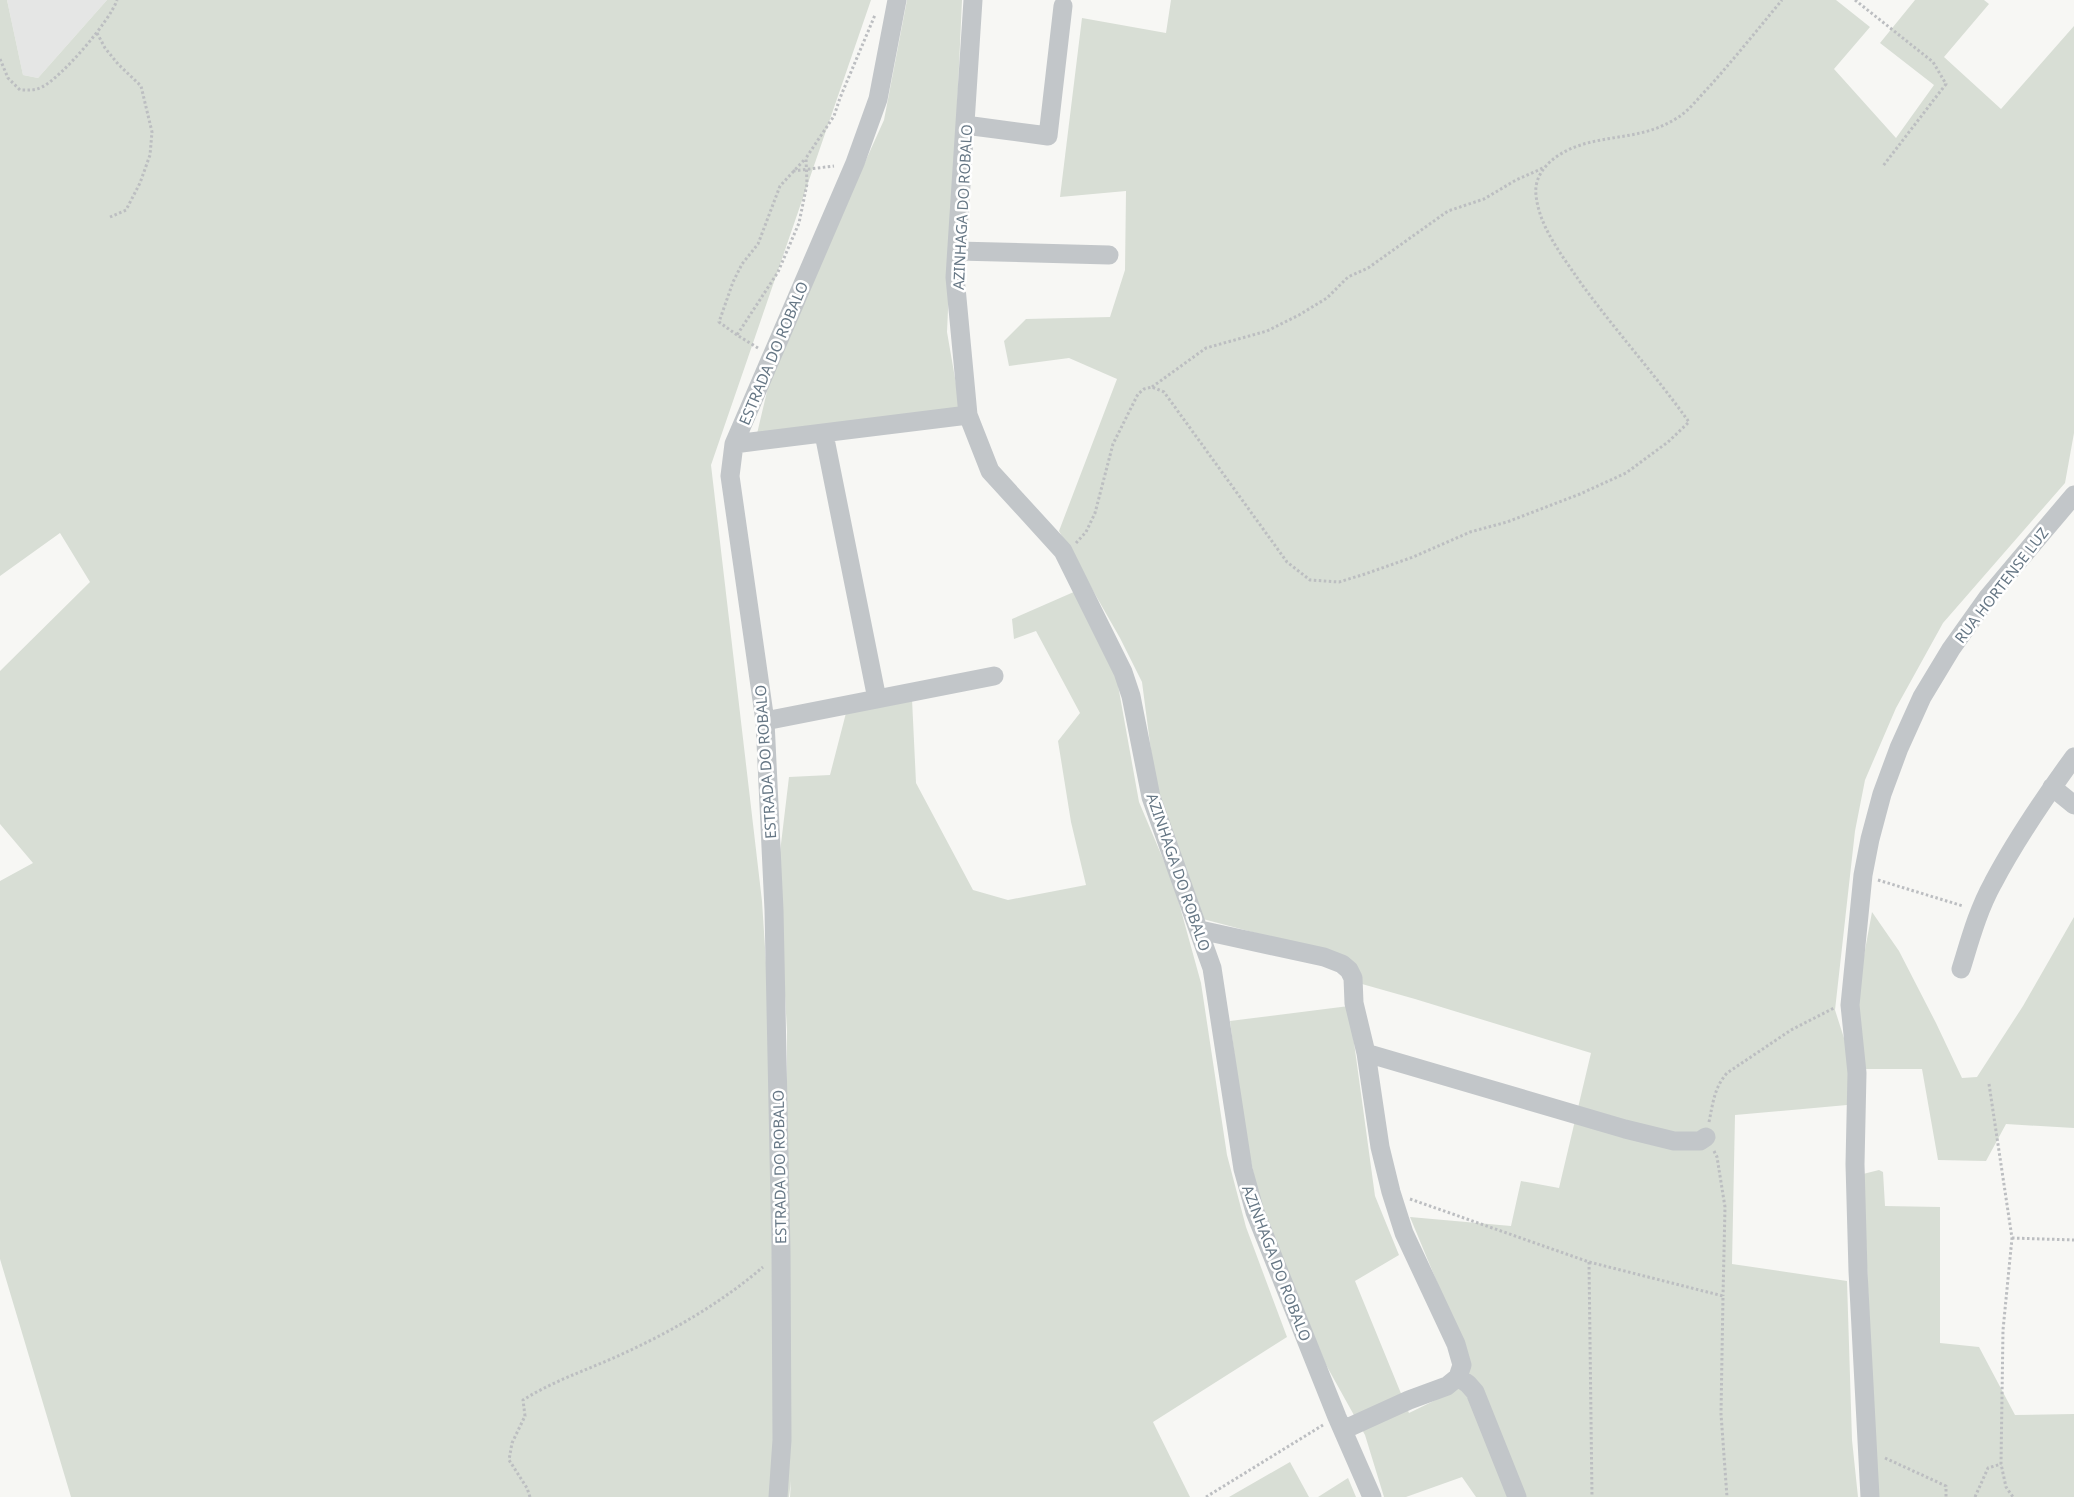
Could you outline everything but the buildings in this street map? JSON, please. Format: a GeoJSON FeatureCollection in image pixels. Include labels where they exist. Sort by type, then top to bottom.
{"type":"FeatureCollection","features":[{"type":"Feature","properties":{"kind":"street","name":"ESTRADA DO ROBALO"},"geometry":{"type":"LineString","coordinates":[[778,1497],[782,1440],[781,1251],[774,910],[765,721],[730,476],[734,444],[855,163],[878,99],[897,0]]}},
{"type":"Feature","properties":{"kind":"street","name":"AZINHAGA DO ROBALO"},"geometry":{"type":"LineString","coordinates":[[973,0],[955,277],[968,415],[990,471],[1063,551],[1123,672],[1131,696],[1151,797],[1212,968],[1242,1169],[1255,1212],[1372,1497]]}},
{"type":"Feature","properties":{"kind":"street"},"geometry":{"type":"LineString","coordinates":[[965,125],[1048,136],[1063,6]]}},
{"type":"Feature","properties":{"kind":"street"},"geometry":{"type":"LineString","coordinates":[[957,251],[1109,255]]}},
{"type":"Feature","properties":{"kind":"street"},"geometry":{"type":"LineString","coordinates":[[734,444],[968,415]]}},
{"type":"Feature","properties":{"kind":"street"},"geometry":{"type":"LineString","coordinates":[[824,434],[876,699]]}},
{"type":"Feature","properties":{"kind":"street","name":"RUA HORTENSE LUZ"},"geometry":{"type":"LineString","coordinates":[[1870,1497],[1858,1271],[1855,1164],[1857,1073],[1850,1005],[1863,876],[1882,794],[1899,748],[1922,697],[1951,649],[1988,597],[2074,496]]}},
{"type":"Feature","properties":{"kind":"street"},"geometry":{"type":"LineString","coordinates":[[765,721],[994,676]]}},
{"type":"Feature","properties":{"kind":"street"},"geometry":{"type":"LineString","coordinates":[[1961,969],[1980,911],[1992,883],[2052,787],[2074,757]]}},
{"type":"Feature","properties":{"kind":"street"},"geometry":{"type":"LineString","coordinates":[[2052,787],[2074,805]]}},
{"type":"Feature","properties":{"kind":"street"},"geometry":{"type":"LineString","coordinates":[[1200,930],[1324,957],[1349,970],[1354,978],[1354,1003],[1366,1053],[1380,1147],[1391,1192],[1404,1232],[1456,1344],[1462,1365],[1458,1377],[1446,1386],[1340,1423]]}},
{"type":"Feature","properties":{"kind":"street"},"geometry":{"type":"LineString","coordinates":[[1366,1053],[1641,1133],[1688,1142],[1700,1141],[1706,1137]]}},
{"type":"Feature","properties":{"kind":"street"},"geometry":{"type":"LineString","coordinates":[[1458,1377],[1475,1392],[1517,1497]]}},
{"type":"Feature","properties":{"kind":"path"},"geometry":{"type":"LineString","coordinates":[[0,59],[8,78],[20,90],[33,91],[57,77],[97,33],[117,0]]}},
{"type":"Feature","properties":{"kind":"path"},"geometry":{"type":"LineString","coordinates":[[1152,388],[1206,348],[1267,331],[1299,315],[1327,298],[1348,277],[1368,268],[1448,211],[1484,199],[1516,180],[1544,168],[1559,155],[1585,142],[1627,137],[1656,130],[1678,118],[1722,73],[1782,0]]}},
{"type":"Feature","properties":{"kind":"path"},"geometry":{"type":"LineString","coordinates":[[1855,0],[1933,62],[1946,84],[1882,166]]}},
{"type":"Feature","properties":{"kind":"path"},"geometry":{"type":"LineString","coordinates":[[772,355],[737,335],[719,322],[724,303],[742,264],[758,244],[780,186],[806,158],[834,116],[877,9]]}},
{"type":"Feature","properties":{"kind":"path"},"geometry":{"type":"LineString","coordinates":[[97,33],[105,48],[118,64],[141,86],[152,132],[150,155],[140,183],[126,210],[110,217]]}},
{"type":"Feature","properties":{"kind":"path"},"geometry":{"type":"LineString","coordinates":[[737,335],[778,272],[799,223],[807,184],[806,158]]}},
{"type":"Feature","properties":{"kind":"path"},"geometry":{"type":"LineString","coordinates":[[793,172],[855,163]]}},
{"type":"Feature","properties":{"kind":"path"},"geometry":{"type":"LineString","coordinates":[[1063,551],[1077,542],[1086,532],[1094,513],[1113,444],[1138,394],[1144,389],[1152,388],[1164,392],[1287,562],[1310,580],[1338,582],[1365,574],[1413,557],[1470,532],[1506,522],[1580,494],[1626,473],[1668,442],[1690,422],[1605,316],[1557,248],[1540,214],[1536,194],[1538,178],[1544,168]]}},
{"type":"Feature","properties":{"kind":"path"},"geometry":{"type":"LineString","coordinates":[[1863,876],[1980,911]]}},
{"type":"Feature","properties":{"kind":"path"},"geometry":{"type":"LineString","coordinates":[[1727,1497],[1721,1414],[1725,1207],[1717,1156],[1706,1137],[1715,1091],[1719,1082],[1727,1073],[1791,1030],[1824,1012],[1840,1006],[1850,1005]]}},
{"type":"Feature","properties":{"kind":"path"},"geometry":{"type":"LineString","coordinates":[[1989,1084],[2012,1238],[2003,1330],[2001,1464],[2006,1487],[2013,1497]]}},
{"type":"Feature","properties":{"kind":"path"},"geometry":{"type":"LineString","coordinates":[[1391,1192],[1589,1262],[1723,1296]]}},
{"type":"Feature","properties":{"kind":"path"},"geometry":{"type":"LineString","coordinates":[[2012,1238],[2074,1240]]}},
{"type":"Feature","properties":{"kind":"path"},"geometry":{"type":"LineString","coordinates":[[530,1497],[527,1488],[509,1460],[512,1444],[525,1416],[523,1400],[544,1387],[621,1354],[676,1327],[718,1301],[781,1251]]}},
{"type":"Feature","properties":{"kind":"path"},"geometry":{"type":"LineString","coordinates":[[1589,1262],[1592,1497]]}},
{"type":"Feature","properties":{"kind":"path"},"geometry":{"type":"LineString","coordinates":[[1206,1497],[1340,1423]]}},
{"type":"Feature","properties":{"kind":"path"},"geometry":{"type":"LineString","coordinates":[[1867,1449],[1946,1486],[1946,1497]]}},
{"type":"Feature","properties":{"kind":"path"},"geometry":{"type":"LineString","coordinates":[[1975,1497],[1988,1468],[2001,1464]]}},
{"type":"Feature","properties":{"kind":"shaded area"},"geometry":{"type":"Polygon","coordinates":[[[0,0],[7,0],[23,75],[38,78],[107,0],[871,0],[711,465],[762,901],[787,1287],[787,1031],[778,869],[789,777],[830,775],[846,713],[912,699],[916,783],[973,890],[1008,900],[1086,885],[1071,822],[1058,741],[1080,713],[1036,631],[1014,639],[1012,619],[1076,591],[1116,674],[1139,802],[1174,885],[1201,983],[1227,1155],[1246,1227],[1287,1337],[1153,1422],[1190,1497],[790,1497],[791,1481],[789,1497],[71,1497],[0,1259],[0,881],[33,863],[0,824],[0,671],[90,582],[60,533],[0,576],[0,0]]]}},
{"type":"Feature","properties":{"kind":"shaded area"},"geometry":{"type":"Polygon","coordinates":[[[7,0],[107,0],[38,78],[23,75],[7,0]]]}},
{"type":"Feature","properties":{"kind":"shaded area"},"geometry":{"type":"Polygon","coordinates":[[[907,0],[962,0],[947,332],[960,407],[756,438],[773,366],[884,120],[907,0]]]}},
{"type":"Feature","properties":{"kind":"shaded area"},"geometry":{"type":"Polygon","coordinates":[[[1171,0],[1836,0],[1870,27],[1834,69],[1896,138],[1934,85],[1880,43],[1915,0],[1984,0],[1989,4],[1944,57],[2001,109],[2074,26],[2074,433],[2065,483],[1943,623],[1896,708],[1865,780],[1855,831],[1835,1010],[1851,1060],[1847,1105],[1735,1115],[1732,1264],[1847,1281],[1852,1440],[1858,1497],[1476,1497],[1462,1477],[1406,1497],[1384,1497],[1365,1435],[1325,1363],[1260,1202],[1245,1135],[1230,1021],[1349,1006],[1375,1196],[1399,1255],[1355,1281],[1409,1413],[1450,1393],[1456,1328],[1410,1217],[1511,1226],[1521,1181],[1559,1188],[1591,1053],[1362,984],[1290,942],[1203,919],[1156,789],[1142,682],[1120,638],[1059,531],[1117,379],[1069,358],[1009,366],[1004,341],[1026,319],[1110,317],[1125,270],[1126,191],[1060,197],[1082,18],[1166,33],[1171,0]]]}},
{"type":"Feature","properties":{"kind":"shaded area"},"geometry":{"type":"Polygon","coordinates":[[[1872,912],[1899,951],[1962,1078],[1977,1077],[2023,1006],[2074,917],[2074,1128],[2006,1124],[1986,1161],[1938,1160],[1922,1069],[1862,1069],[1858,988],[1872,912]]]}},
{"type":"Feature","properties":{"kind":"shaded area"},"geometry":{"type":"Polygon","coordinates":[[[1879,1170],[1883,1172],[1885,1206],[1940,1207],[1940,1343],[1979,1347],[2015,1415],[2074,1414],[2074,1497],[1877,1497],[1863,1174],[1879,1170]]]}},
{"type":"Feature","properties":{"kind":"shaded area"},"geometry":{"type":"Polygon","coordinates":[[[1290,1462],[1309,1497],[1229,1497],[1290,1462]]]}},
{"type":"Feature","properties":{"kind":"shaded area"},"geometry":{"type":"Polygon","coordinates":[[[1348,1478],[1356,1497],[1318,1497],[1348,1478]]]}}]}
